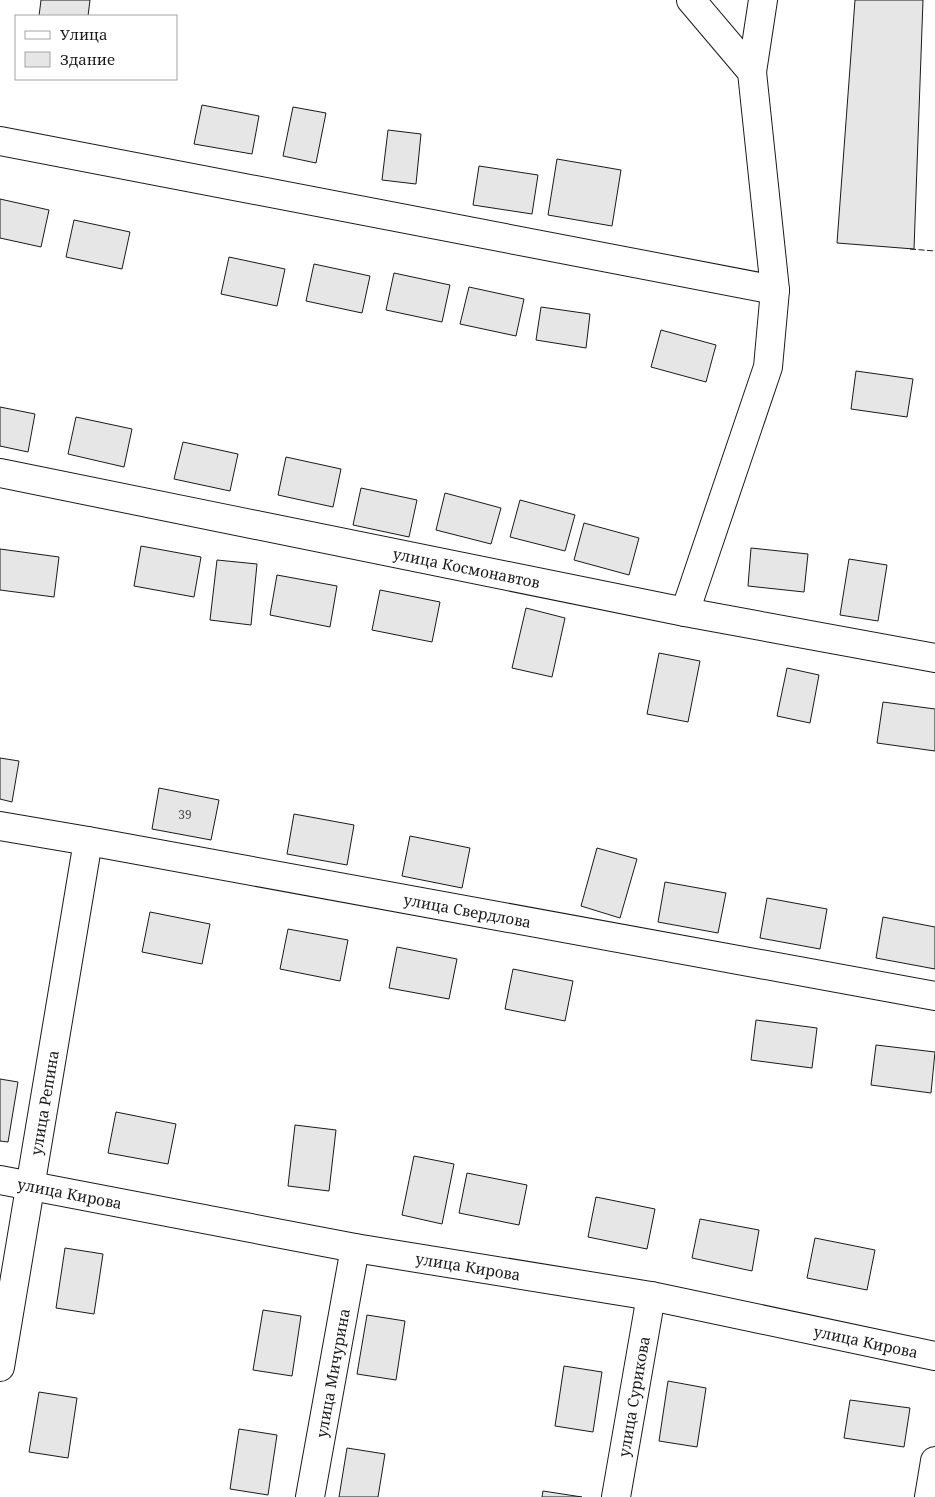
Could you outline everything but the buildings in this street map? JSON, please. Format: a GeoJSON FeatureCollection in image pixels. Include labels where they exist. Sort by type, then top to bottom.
{"type":"FeatureCollection","features":[{"type":"Feature","properties":{"kind":"street"},"geometry":{"type":"LineString","coordinates":[[691,0],[752,72]]}},
{"type":"Feature","properties":{"kind":"street"},"geometry":{"type":"LineString","coordinates":[[685,612],[768,367],[775,290],[752,72],[763,0]]}},
{"type":"Feature","properties":{"kind":"street"},"geometry":{"type":"LineString","coordinates":[[0,141],[775,290]]}},
{"type":"Feature","properties":{"kind":"street","name":"улица Космонавтов"},"geometry":{"type":"LineString","coordinates":[[0,473],[685,612],[935,658]]}},
{"type":"Feature","properties":{"kind":"street","name":"улица Свердлова"},"geometry":{"type":"LineString","coordinates":[[0,826],[935,996]]}},
{"type":"Feature","properties":{"kind":"street","name":"улица Репина"},"geometry":{"type":"LineString","coordinates":[[0,1366],[88,841]]}},
{"type":"Feature","properties":{"kind":"street","name":"улица Кирова"},"geometry":{"type":"LineString","coordinates":[[0,1180],[355,1248],[651,1296],[935,1356]]}},
{"type":"Feature","properties":{"kind":"street","name":"улица Мичурина"},"geometry":{"type":"LineString","coordinates":[[310,1497],[355,1248]]}},
{"type":"Feature","properties":{"kind":"street","name":"улица Сурикова"},"geometry":{"type":"LineString","coordinates":[[616,1497],[651,1296]]}},
{"type":"Feature","properties":{"kind":"street"},"geometry":{"type":"LineString","coordinates":[[929,1497],[935,1461]]}},
{"type":"Feature","properties":{"kind":"fence"},"geometry":{"type":"LineString","coordinates":[[910,249],[935,251]]}}]}
